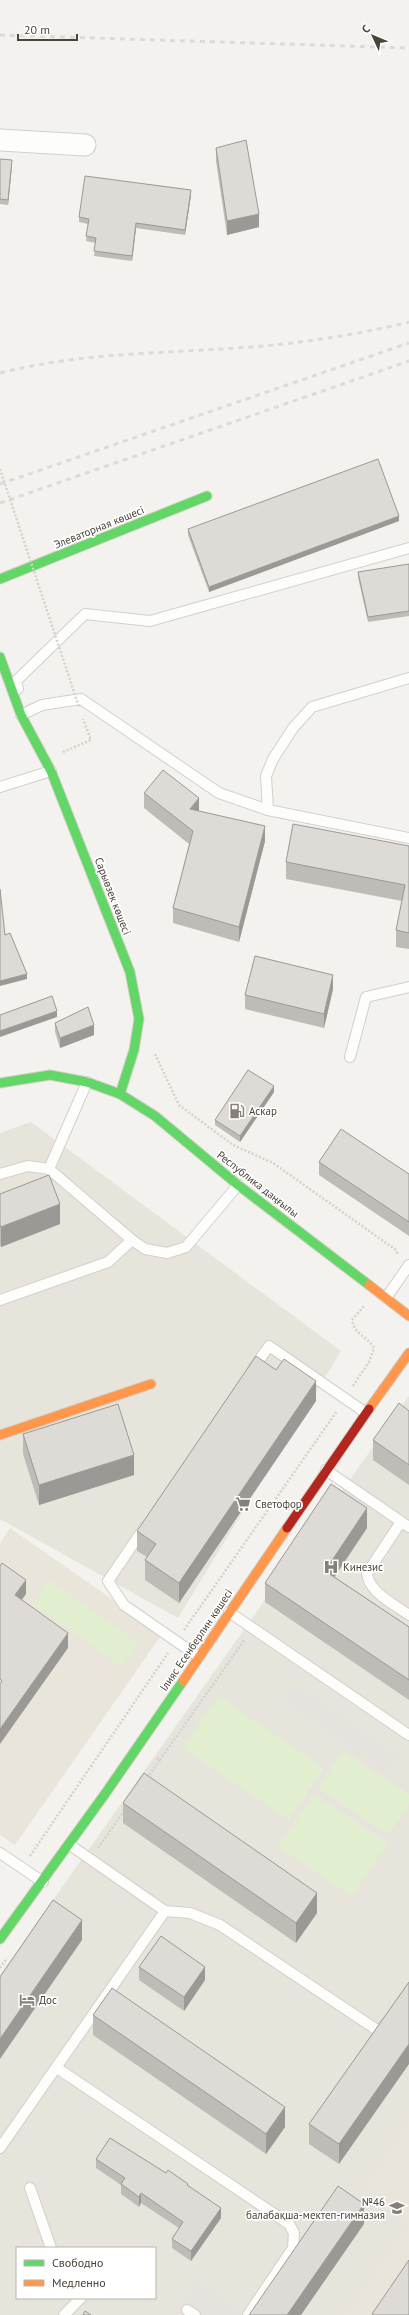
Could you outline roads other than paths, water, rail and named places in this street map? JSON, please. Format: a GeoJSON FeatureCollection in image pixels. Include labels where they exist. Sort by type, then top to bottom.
{"type":"FeatureCollection","features":[{"type":"Feature","properties":{"kind":"street"},"geometry":{"type":"LineString","coordinates":[[0,140],[85,145]]}},
{"type":"Feature","properties":{"kind":"street","name":"Элеваторная көшесі"},"geometry":{"type":"LineString","coordinates":[[0,579],[206,496]]}},
{"type":"Feature","properties":{"kind":"street"},"geometry":{"type":"LineString","coordinates":[[0,657],[21,715]]}},
{"type":"Feature","properties":{"kind":"street","name":"Сарыөзек көшесі"},"geometry":{"type":"LineString","coordinates":[[21,715],[51,771],[130,972],[139,1019],[134,1050],[120,1094]]}},
{"type":"Feature","properties":{"kind":"street","name":"Республика даңғылы"},"geometry":{"type":"LineString","coordinates":[[0,1083],[50,1075],[87,1082],[120,1094],[155,1116],[238,1185],[409,1316]]}},
{"type":"Feature","properties":{"kind":"street","name":"Ілияс Есенберлин көшесі"},"geometry":{"type":"LineString","coordinates":[[0,1939],[70,1845],[326,1470],[409,1353]]}},
{"type":"Feature","properties":{"kind":"street"},"geometry":{"type":"LineString","coordinates":[[0,1435],[151,1384]]}},
{"type":"Feature","properties":{"kind":"lane"},"geometry":{"type":"LineString","coordinates":[[409,548],[150,621],[85,614],[16,682],[21,715],[42,705],[80,699],[219,793],[268,810],[409,838]]}},
{"type":"Feature","properties":{"kind":"lane"},"geometry":{"type":"LineString","coordinates":[[268,810],[266,776],[273,759],[293,728],[312,707],[409,678]]}},
{"type":"Feature","properties":{"kind":"lane"},"geometry":{"type":"LineString","coordinates":[[0,787],[51,771]]}},
{"type":"Feature","properties":{"kind":"lane"},"geometry":{"type":"LineString","coordinates":[[350,1057],[366,997],[409,987]]}},
{"type":"Feature","properties":{"kind":"lane"},"geometry":{"type":"LineString","coordinates":[[49,1169],[87,1082]]}},
{"type":"Feature","properties":{"kind":"lane"},"geometry":{"type":"LineString","coordinates":[[0,1174],[28,1166],[49,1169],[132,1240],[145,1249],[167,1253],[186,1247],[238,1185]]}},
{"type":"Feature","properties":{"kind":"lane"},"geometry":{"type":"LineString","coordinates":[[0,1300],[108,1262],[132,1240]]}},
{"type":"Feature","properties":{"kind":"lane"},"geometry":{"type":"LineString","coordinates":[[386,1298],[409,1265]]}},
{"type":"Feature","properties":{"kind":"lane"},"geometry":{"type":"LineString","coordinates":[[247,1378],[269,1346],[366,1414]]}},
{"type":"Feature","properties":{"kind":"lane"},"geometry":{"type":"LineString","coordinates":[[326,1470],[405,1524],[367,1573],[368,1580],[375,1592],[409,1615]]}},
{"type":"Feature","properties":{"kind":"lane"},"geometry":{"type":"LineString","coordinates":[[148,1522],[108,1581],[124,1605],[199,1657]]}},
{"type":"Feature","properties":{"kind":"lane"},"geometry":{"type":"LineString","coordinates":[[229,1612],[409,1735]]}},
{"type":"Feature","properties":{"kind":"lane"},"geometry":{"type":"LineString","coordinates":[[70,1845],[165,1911],[190,1913],[220,1925],[378,2035],[392,2014]]}},
{"type":"Feature","properties":{"kind":"lane"},"geometry":{"type":"LineString","coordinates":[[0,1853],[43,1882]]}},
{"type":"Feature","properties":{"kind":"lane"},"geometry":{"type":"LineString","coordinates":[[0,2148],[165,1911]]}},
{"type":"Feature","properties":{"kind":"lane"},"geometry":{"type":"LineString","coordinates":[[57,2068],[289,2224],[294,2233],[293,2248],[248,2315]]}},
{"type":"Feature","properties":{"kind":"lane"},"geometry":{"type":"LineString","coordinates":[[30,2188],[51,2247]]}},
{"type":"Feature","properties":{"kind":"lane"},"geometry":{"type":"LineString","coordinates":[[68,2307],[80,2299]]}},
{"type":"Feature","properties":{"kind":"railway"},"geometry":{"type":"LineString","coordinates":[[0,35],[409,48]]}},
{"type":"Feature","properties":{"kind":"railway"},"geometry":{"type":"LineString","coordinates":[[0,373],[68,360],[102,356],[240,348],[291,343],[359,333],[409,322]]}},
{"type":"Feature","properties":{"kind":"railway"},"geometry":{"type":"LineString","coordinates":[[0,484],[409,343]]}},
{"type":"Feature","properties":{"kind":"railway"},"geometry":{"type":"LineString","coordinates":[[0,503],[409,361]]}},
{"type":"Feature","properties":{"kind":"place","name":"Аскар"},"geometry":{"type":"Point","coordinates":[237,1111]}},
{"type":"Feature","properties":{"kind":"place","name":"Светофор"},"geometry":{"type":"Point","coordinates":[243,1504]}},
{"type":"Feature","properties":{"kind":"place","name":"Кинезис"},"geometry":{"type":"Point","coordinates":[331,1567]}},
{"type":"Feature","properties":{"kind":"place","name":"Дос"},"geometry":{"type":"Point","coordinates":[27,2000]}},
{"type":"Feature","properties":{"kind":"place","name":"№46 балабақша-мектеп-гимназия"},"geometry":{"type":"Point","coordinates":[397,2208]}}]}
